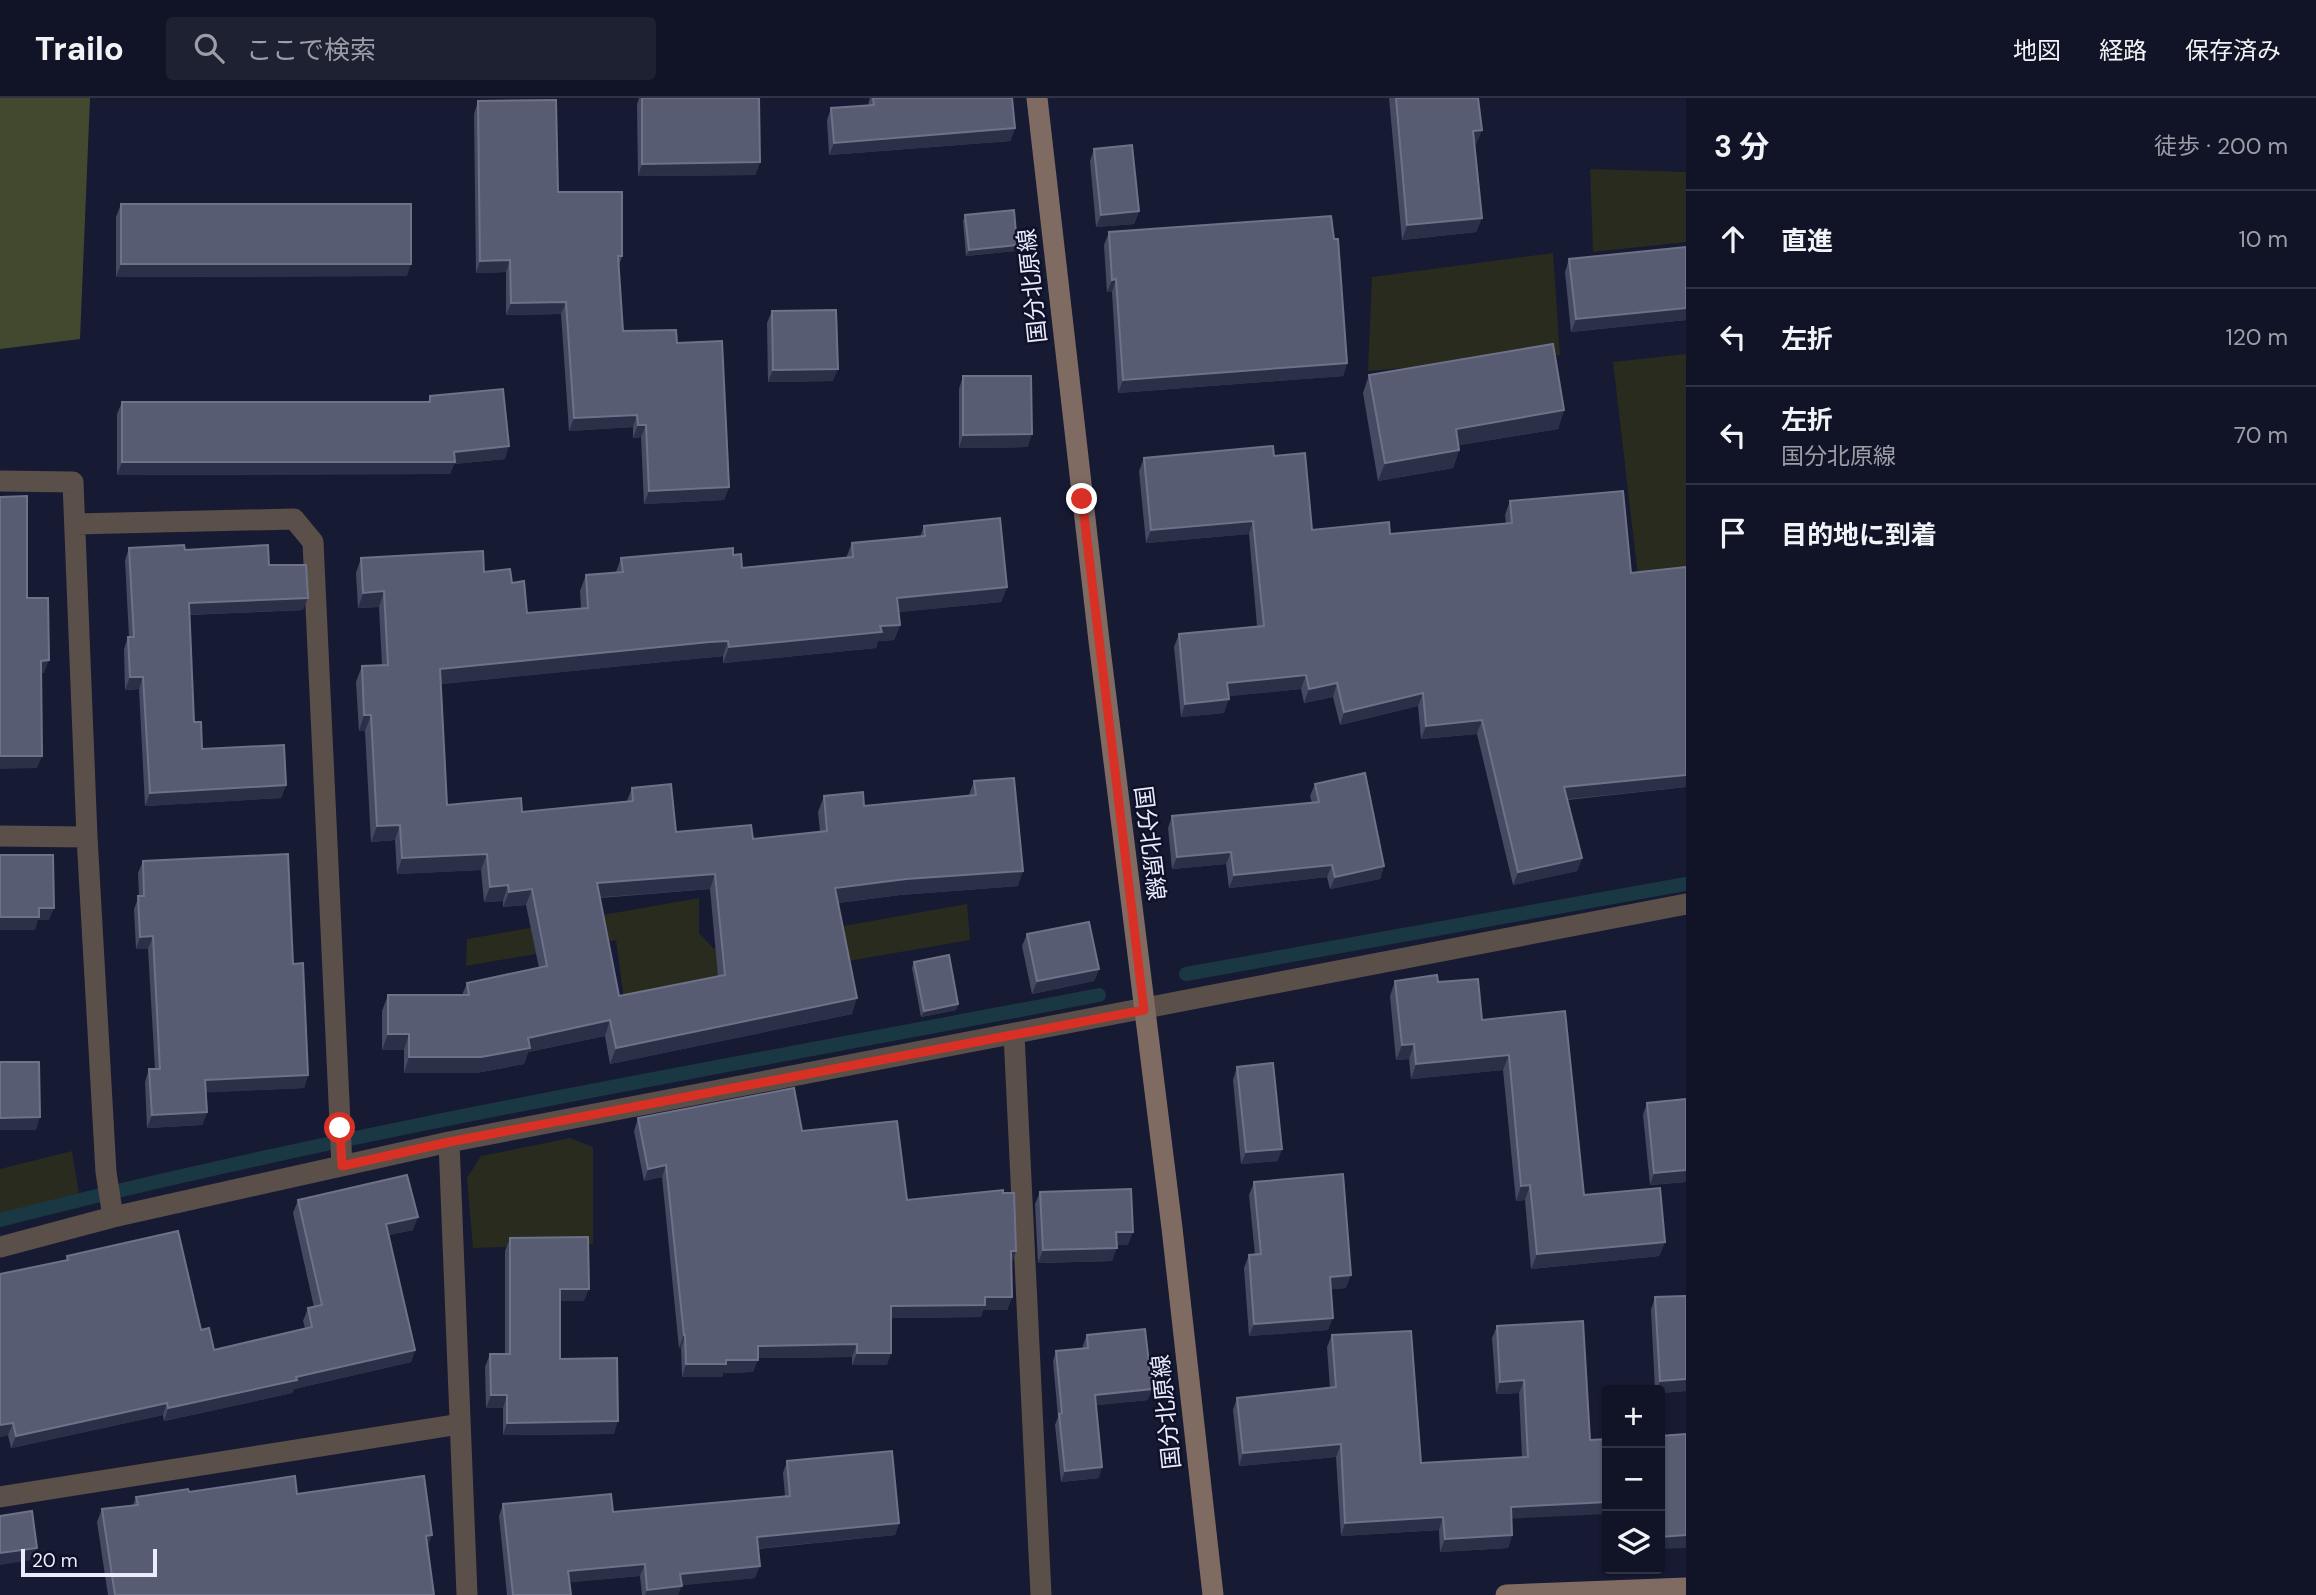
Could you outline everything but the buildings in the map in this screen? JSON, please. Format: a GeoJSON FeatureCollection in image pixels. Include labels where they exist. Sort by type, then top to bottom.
{"type":"FeatureCollection","features":[{"type":"Feature","properties":{"kind":"street","name":"国分北原線"},"geometry":{"type":"LineString","coordinates":[[1037,98],[1098,641],[1170,1214],[1213,1595]]}},
{"type":"Feature","properties":{"kind":"street"},"geometry":{"type":"LineString","coordinates":[[0,481],[73,482],[87,837],[106,1172],[113,1217]]}},
{"type":"Feature","properties":{"kind":"street"},"geometry":{"type":"LineString","coordinates":[[75,524],[294,519],[313,542],[342,1166]]}},
{"type":"Feature","properties":{"kind":"street"},"geometry":{"type":"LineString","coordinates":[[0,836],[87,837]]}},
{"type":"Feature","properties":{"kind":"street"},"geometry":{"type":"LineString","coordinates":[[0,1247],[113,1217],[449,1142],[1686,904]]}},
{"type":"Feature","properties":{"kind":"street"},"geometry":{"type":"LineString","coordinates":[[1014,1034],[1041,1595]]}},
{"type":"Feature","properties":{"kind":"street"},"geometry":{"type":"LineString","coordinates":[[449,1142],[467,1595]]}},
{"type":"Feature","properties":{"kind":"street"},"geometry":{"type":"LineString","coordinates":[[0,1497],[460,1424]]}},
{"type":"Feature","properties":{"kind":"street"},"geometry":{"type":"LineString","coordinates":[[1506,1595],[1686,1588]]}},
{"type":"Feature","properties":{"kind":"green space"},"geometry":{"type":"Polygon","coordinates":[[[0,98],[90,98],[80,339],[0,349],[0,98]]]}},
{"type":"Feature","properties":{"kind":"green space"},"geometry":{"type":"Polygon","coordinates":[[[1590,169],[1686,172],[1686,242],[1593,252],[1590,169]]]}},
{"type":"Feature","properties":{"kind":"green space"},"geometry":{"type":"Polygon","coordinates":[[[1553,253],[1560,355],[1368,371],[1372,277],[1553,253]]]}},
{"type":"Feature","properties":{"kind":"green space"},"geometry":{"type":"Polygon","coordinates":[[[1686,354],[1686,572],[1638,577],[1613,362],[1686,354]]]}},
{"type":"Feature","properties":{"kind":"green space"},"geometry":{"type":"Polygon","coordinates":[[[699,898],[699,933],[714,949],[967,904],[970,940],[624,1000],[616,940],[466,966],[467,939],[699,898]]]}},
{"type":"Feature","properties":{"kind":"green space"},"geometry":{"type":"Polygon","coordinates":[[[570,1138],[593,1147],[593,1244],[473,1248],[467,1178],[481,1156],[570,1138]]]}},
{"type":"Feature","properties":{"kind":"green space"},"geometry":{"type":"Polygon","coordinates":[[[72,1151],[81,1207],[0,1227],[0,1169],[72,1151]]]}},
{"type":"Feature","properties":{"kind":"waterway"},"geometry":{"type":"LineString","coordinates":[[1186,974],[1686,884]]}},
{"type":"Feature","properties":{"kind":"waterway"},"geometry":{"type":"LineString","coordinates":[[0,1220],[410,1127],[1099,995]]}},
{"type":"Feature","properties":{"kind":"route"},"geometry":{"type":"LineString","coordinates":[[340,1128],[342,1166],[449,1142],[1144,1010],[1082,499]]}}]}
